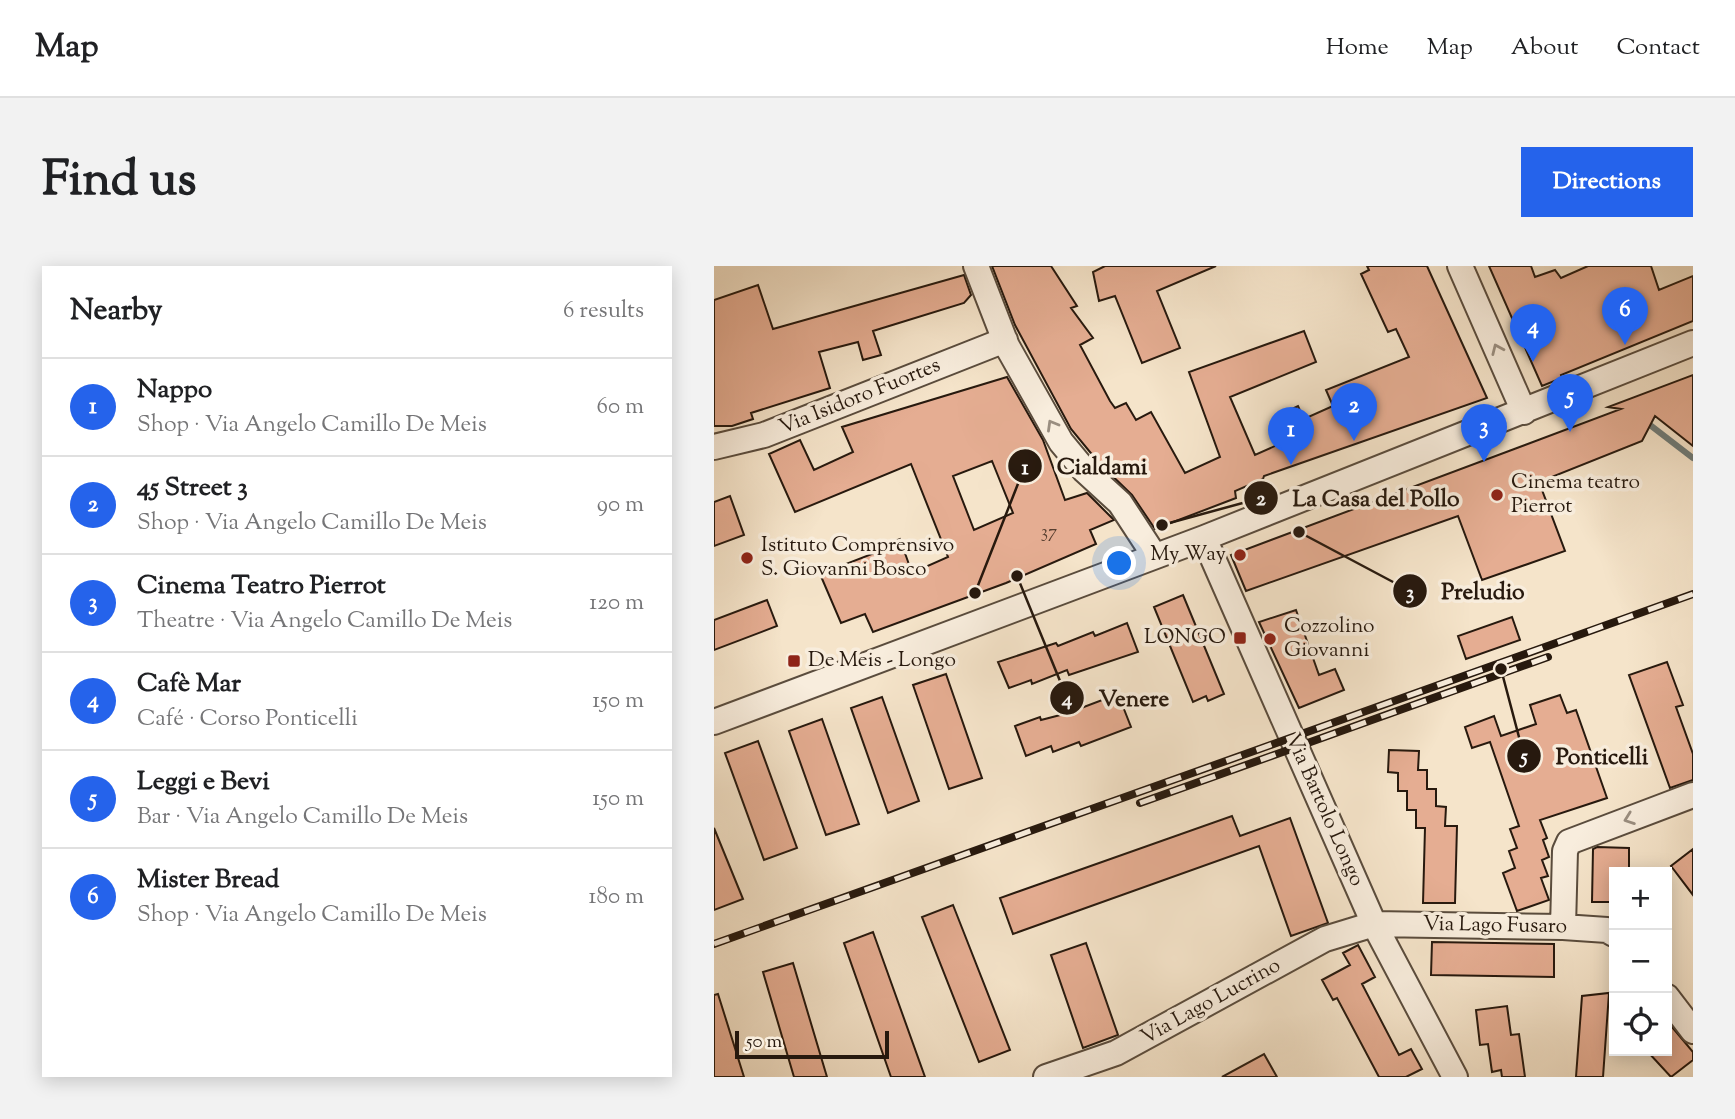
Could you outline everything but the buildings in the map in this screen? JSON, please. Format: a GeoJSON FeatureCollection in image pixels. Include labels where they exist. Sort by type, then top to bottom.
{"type":"FeatureCollection","features":[{"type":"Feature","properties":{"kind":"street"},"geometry":{"type":"LineString","coordinates":[[976,266],[1004,340],[1061,442],[1085,471],[1120,503],[1154,555]]}},
{"type":"Feature","properties":{"kind":"street"},"geometry":{"type":"LineString","coordinates":[[1460,266],[1524,412]]}},
{"type":"Feature","properties":{"kind":"street","name":"Via Isidoro Fuortes"},"geometry":{"type":"LineString","coordinates":[[714,447],[764,435],[1004,340]]}},
{"type":"Feature","properties":{"kind":"street"},"geometry":{"type":"LineString","coordinates":[[714,722],[1204,538],[1693,343]]}},
{"type":"Feature","properties":{"kind":"street","name":"Via Bartolo Longo"},"geometry":{"type":"LineString","coordinates":[[1204,538],[1374,924],[1455,1077]]}},
{"type":"Feature","properties":{"kind":"street"},"geometry":{"type":"LineString","coordinates":[[1563,927],[1565,851],[1569,842],[1693,795]]}},
{"type":"Feature","properties":{"kind":"street","name":"Via Lago Fusaro"},"geometry":{"type":"LineString","coordinates":[[1374,924],[1563,927],[1609,931]]}},
{"type":"Feature","properties":{"kind":"street","name":"Via Lago Lucrino"},"geometry":{"type":"LineString","coordinates":[[1046,1077],[1116,1053],[1325,939],[1374,924]]}},
{"type":"Feature","properties":{"kind":"street"},"geometry":{"type":"LineString","coordinates":[[1672,1004],[1693,1031]]}},
{"type":"Feature","properties":{"kind":"waterway"},"geometry":{"type":"LineString","coordinates":[[1643,424],[1650,425],[1693,458]]}},
{"type":"Feature","properties":{"kind":"railway"},"geometry":{"type":"LineString","coordinates":[[714,944],[1693,594]]}},
{"type":"Feature","properties":{"kind":"railway"},"geometry":{"type":"LineString","coordinates":[[1140,803],[1548,657]]}},
{"type":"Feature","properties":{"kind":"place","name":"Mister Bread"},"geometry":{"type":"Point","coordinates":[1625,345]}},
{"type":"Feature","properties":{"kind":"place","name":"Cafè Mar"},"geometry":{"type":"Point","coordinates":[1533,362]}},
{"type":"Feature","properties":{"kind":"place","name":"Leggi e Bevi"},"geometry":{"type":"Point","coordinates":[1570,432]}},
{"type":"Feature","properties":{"kind":"place","name":"45 Street 3"},"geometry":{"type":"Point","coordinates":[1354,441]}},
{"type":"Feature","properties":{"kind":"place","name":"Cinema Teatro Pierrot"},"geometry":{"type":"Point","coordinates":[1484,462]}},
{"type":"Feature","properties":{"kind":"place","name":"Nappo"},"geometry":{"type":"Point","coordinates":[1291,465]}},
{"type":"Feature","properties":{"kind":"place","name":"Cinema teatro Pierrot"},"geometry":{"type":"Point","coordinates":[1497,495]}},
{"type":"Feature","properties":{"kind":"place","name":"La Casa del Pollo"},"geometry":{"type":"Point","coordinates":[1162,525]}},
{"type":"Feature","properties":{"kind":"place","name":"Preludio"},"geometry":{"type":"Point","coordinates":[1299,532]}},
{"type":"Feature","properties":{"kind":"place","name":"My Way"},"geometry":{"type":"Point","coordinates":[1240,555]}},
{"type":"Feature","properties":{"kind":"place","name":"Istituto Comprensivo S. Giovanni Bosco"},"geometry":{"type":"Point","coordinates":[747,558]}},
{"type":"Feature","properties":{"kind":"place","name":"Venere"},"geometry":{"type":"Point","coordinates":[1017,576]}},
{"type":"Feature","properties":{"kind":"place","name":"Cialdami"},"geometry":{"type":"Point","coordinates":[975,593]}},
{"type":"Feature","properties":{"kind":"place","name":"LONGO"},"geometry":{"type":"Point","coordinates":[1240,638]}},
{"type":"Feature","properties":{"kind":"place","name":"Cozzolino Giovanni"},"geometry":{"type":"Point","coordinates":[1270,639]}},
{"type":"Feature","properties":{"kind":"place","name":"De Meis - Longo"},"geometry":{"type":"Point","coordinates":[794,661]}},
{"type":"Feature","properties":{"kind":"place","name":"Ponticelli"},"geometry":{"type":"Point","coordinates":[1501,669]}}]}
